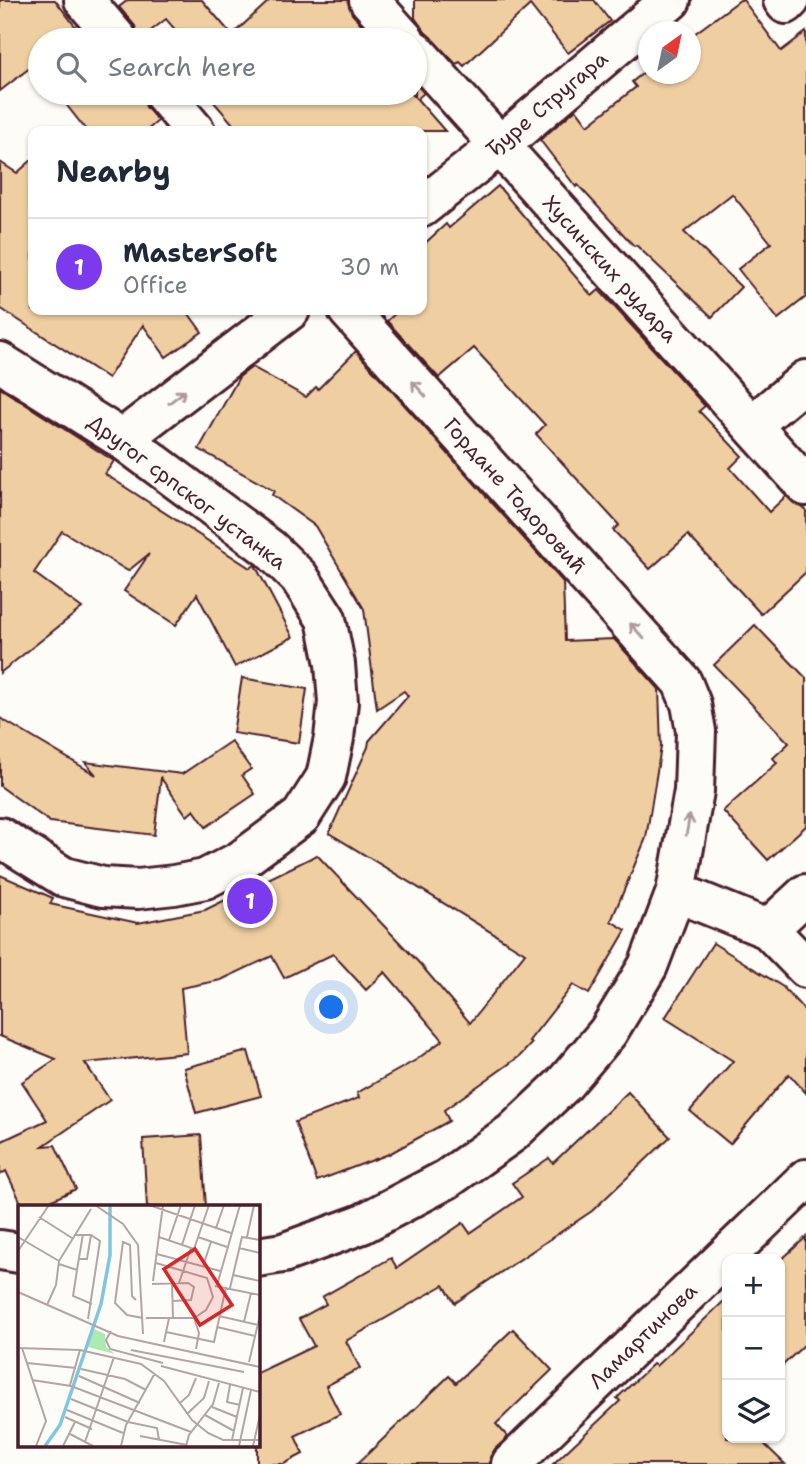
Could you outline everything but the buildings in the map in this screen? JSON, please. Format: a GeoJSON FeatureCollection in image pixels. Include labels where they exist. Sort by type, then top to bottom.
{"type":"FeatureCollection","features":[{"type":"Feature","properties":{"kind":"street"},"geometry":{"type":"LineString","coordinates":[[84,0],[108,28]]}},
{"type":"Feature","properties":{"kind":"street"},"geometry":{"type":"LineString","coordinates":[[369,0],[394,28]]}},
{"type":"Feature","properties":{"kind":"street","name":"Ђуре Стругара"},"geometry":{"type":"LineString","coordinates":[[427,203],[499,146],[671,0]]}},
{"type":"Feature","properties":{"kind":"street","name":"Хусинских рудара"},"geometry":{"type":"LineString","coordinates":[[427,65],[806,486]]}},
{"type":"Feature","properties":{"kind":"street"},"geometry":{"type":"LineString","coordinates":[[173,105],[191,126]]}},
{"type":"Feature","properties":{"kind":"street"},"geometry":{"type":"LineString","coordinates":[[122,439],[283,315]]}},
{"type":"Feature","properties":{"kind":"street","name":"Гордане Тодоровић"},"geometry":{"type":"LineString","coordinates":[[352,315],[682,682],[695,719],[694,791],[676,892]]}},
{"type":"Feature","properties":{"kind":"street","name":"Другог српског устанка"},"geometry":{"type":"LineString","coordinates":[[0,362],[122,439],[270,548],[299,577],[326,619],[335,664],[338,702],[326,777],[301,816],[240,861],[205,878],[138,889],[103,887],[64,877],[0,837]]}},
{"type":"Feature","properties":{"kind":"street"},"geometry":{"type":"LineString","coordinates":[[752,425],[806,380]]}},
{"type":"Feature","properties":{"kind":"street"},"geometry":{"type":"LineString","coordinates":[[259,1257],[283,1253],[362,1224],[447,1178],[512,1133],[564,1084],[608,1032],[648,966],[676,892],[768,929],[806,968]]}},
{"type":"Feature","properties":{"kind":"street"},"geometry":{"type":"LineString","coordinates":[[768,929],[806,894]]}},
{"type":"Feature","properties":{"kind":"street","name":"Ламартинова"},"geometry":{"type":"LineString","coordinates":[[510,1464],[806,1180]]}},
{"type":"Feature","properties":{"kind":"street"},"geometry":{"type":"LineString","coordinates":[[0,1250],[18,1253]]}},
{"type":"Feature","properties":{"kind":"place","name":"MasterSoft"},"geometry":{"type":"Point","coordinates":[250,901]}}]}
